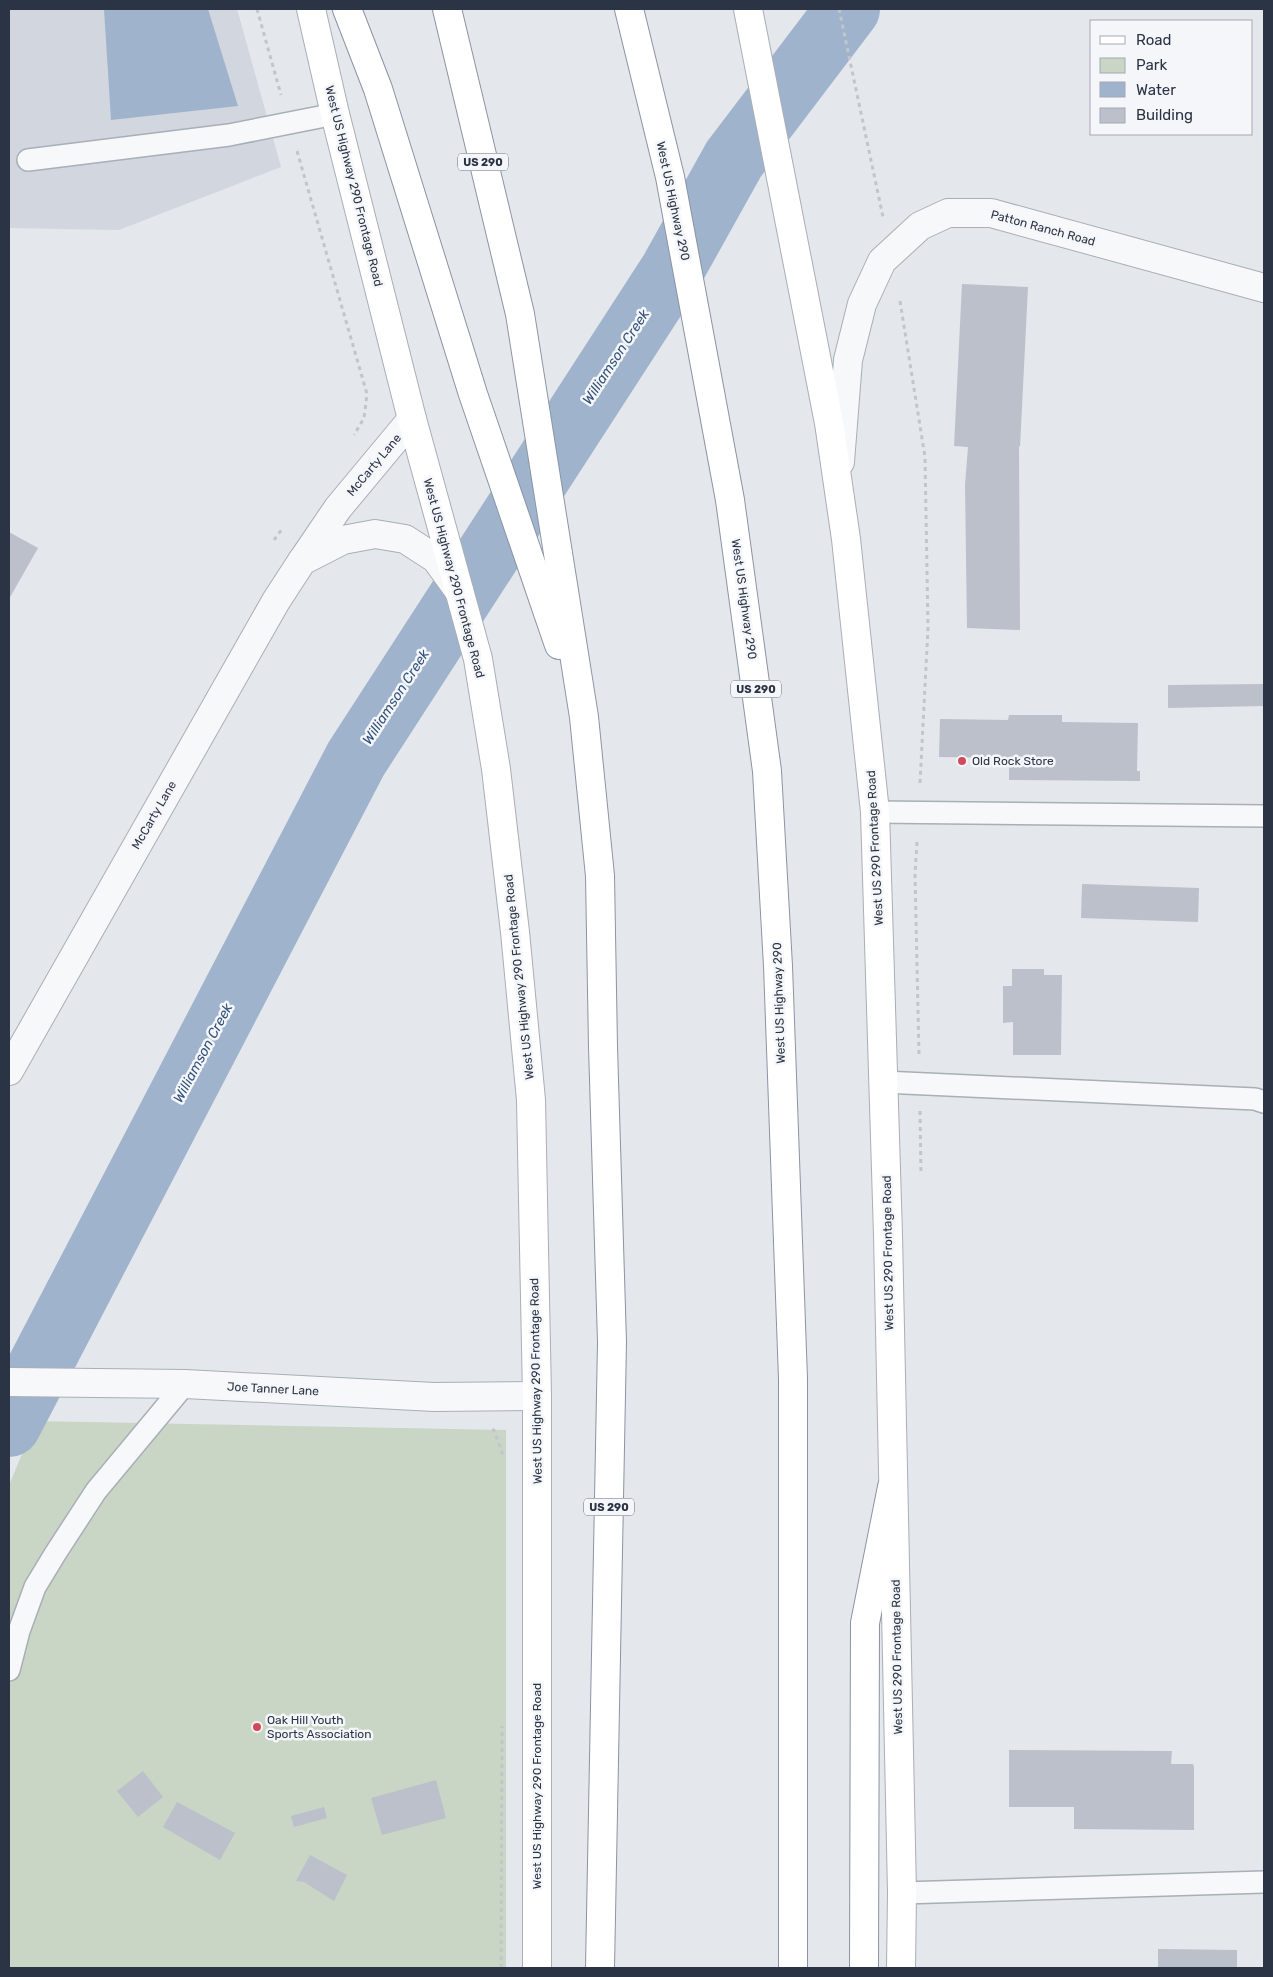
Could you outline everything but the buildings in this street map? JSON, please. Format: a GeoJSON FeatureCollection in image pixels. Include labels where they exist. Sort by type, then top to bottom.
{"type":"FeatureCollection","features":[{"type":"Feature","properties":{"kind":"main road","name":"West US Highway 290 Frontage Road"},"geometry":{"type":"LineString","coordinates":[[312,9],[336,114],[412,419],[478,659],[496,769],[515,932],[531,1100],[537,1396],[537,1968]]}},
{"type":"Feature","properties":{"kind":"main road"},"geometry":{"type":"LineString","coordinates":[[347,9],[378,89],[474,394],[584,717]]}},
{"type":"Feature","properties":{"kind":"main road","name":"US 290"},"geometry":{"type":"LineString","coordinates":[[447,9],[520,314],[584,717],[600,876],[602,1047],[612,1342],[600,1968]]}},
{"type":"Feature","properties":{"kind":"main road","name":"West US Highway 290"},"geometry":{"type":"LineString","coordinates":[[629,9],[670,177],[728,490],[767,771],[778,966],[793,1379],[794,1968]]}},
{"type":"Feature","properties":{"kind":"main road"},"geometry":{"type":"LineString","coordinates":[[748,9],[830,423],[838,485]]}},
{"type":"Feature","properties":{"kind":"main road","name":"West US 290 Frontage Road"},"geometry":{"type":"LineString","coordinates":[[838,485],[846,538],[875,812],[884,1082],[902,1893],[901,1968]]}},
{"type":"Feature","properties":{"kind":"main road"},"geometry":{"type":"LineString","coordinates":[[864,1968],[865,1623],[892,1487]]}},
{"type":"Feature","properties":{"kind":"street","name":"Patton Ranch Road"},"geometry":{"type":"LineString","coordinates":[[838,485],[848,360],[862,304],[882,261],[920,226],[948,213],[991,213],[1264,288]]}},
{"type":"Feature","properties":{"kind":"street","name":"McCarty Lane"},"geometry":{"type":"LineString","coordinates":[[9,1071],[276,601],[338,508],[412,419]]}},
{"type":"Feature","properties":{"kind":"street","name":"McCarty Lane"},"geometry":{"type":"LineString","coordinates":[[302,561],[343,540],[375,534],[405,538],[436,559],[460,593]]}},
{"type":"Feature","properties":{"kind":"street","name":"Joe Tanner Lane"},"geometry":{"type":"LineString","coordinates":[[9,1382],[175,1384],[434,1397],[537,1396]]}},
{"type":"Feature","properties":{"kind":"lane"},"geometry":{"type":"LineString","coordinates":[[28,160],[230,135],[336,114]]}},
{"type":"Feature","properties":{"kind":"lane"},"geometry":{"type":"LineString","coordinates":[[875,812],[1264,816]]}},
{"type":"Feature","properties":{"kind":"lane"},"geometry":{"type":"LineString","coordinates":[[884,1082],[1254,1099],[1264,1102]]}},
{"type":"Feature","properties":{"kind":"lane"},"geometry":{"type":"LineString","coordinates":[[9,1670],[19,1631],[35,1587],[96,1491],[175,1384]]}},
{"type":"Feature","properties":{"kind":"lane"},"geometry":{"type":"LineString","coordinates":[[902,1893],[1264,1882]]}},
{"type":"Feature","properties":{"kind":"path"},"geometry":{"type":"LineString","coordinates":[[257,9],[367,394],[364,418],[351,440]]}},
{"type":"Feature","properties":{"kind":"path"},"geometry":{"type":"LineString","coordinates":[[273,542],[283,527]]}},
{"type":"Feature","properties":{"kind":"path"},"geometry":{"type":"LineString","coordinates":[[485,1428],[494,1430],[503,1456]]}},
{"type":"Feature","properties":{"kind":"path"},"geometry":{"type":"LineString","coordinates":[[501,1968],[502,1722]]}},
{"type":"Feature","properties":{"kind":"shaded area"},"geometry":{"type":"Polygon","coordinates":[[[9,9],[237,9],[281,167],[119,230],[9,228],[9,9]]]}},
{"type":"Feature","properties":{"kind":"green space","name":"Oak Hill Youth Sports Association"},"geometry":{"type":"Polygon","coordinates":[[[36,1421],[506,1430],[506,1968],[9,1968],[9,1485],[36,1421]]]}},
{"type":"Feature","properties":{"kind":"water"},"geometry":{"type":"Polygon","coordinates":[[[104,9],[208,9],[238,106],[111,120],[104,9]]]}},
{"type":"Feature","properties":{"kind":"waterway","name":"Williamson Creek"},"geometry":{"type":"LineString","coordinates":[[9,1425],[356,759],[671,272],[734,159],[848,9]]}},
{"type":"Feature","properties":{"kind":"place","name":"Old Rock Store"},"geometry":{"type":"Point","coordinates":[962,761]}},
{"type":"Feature","properties":{"kind":"place","name":"Oak Hill Youth Sports Association"},"geometry":{"type":"Point","coordinates":[257,1727]}}]}
